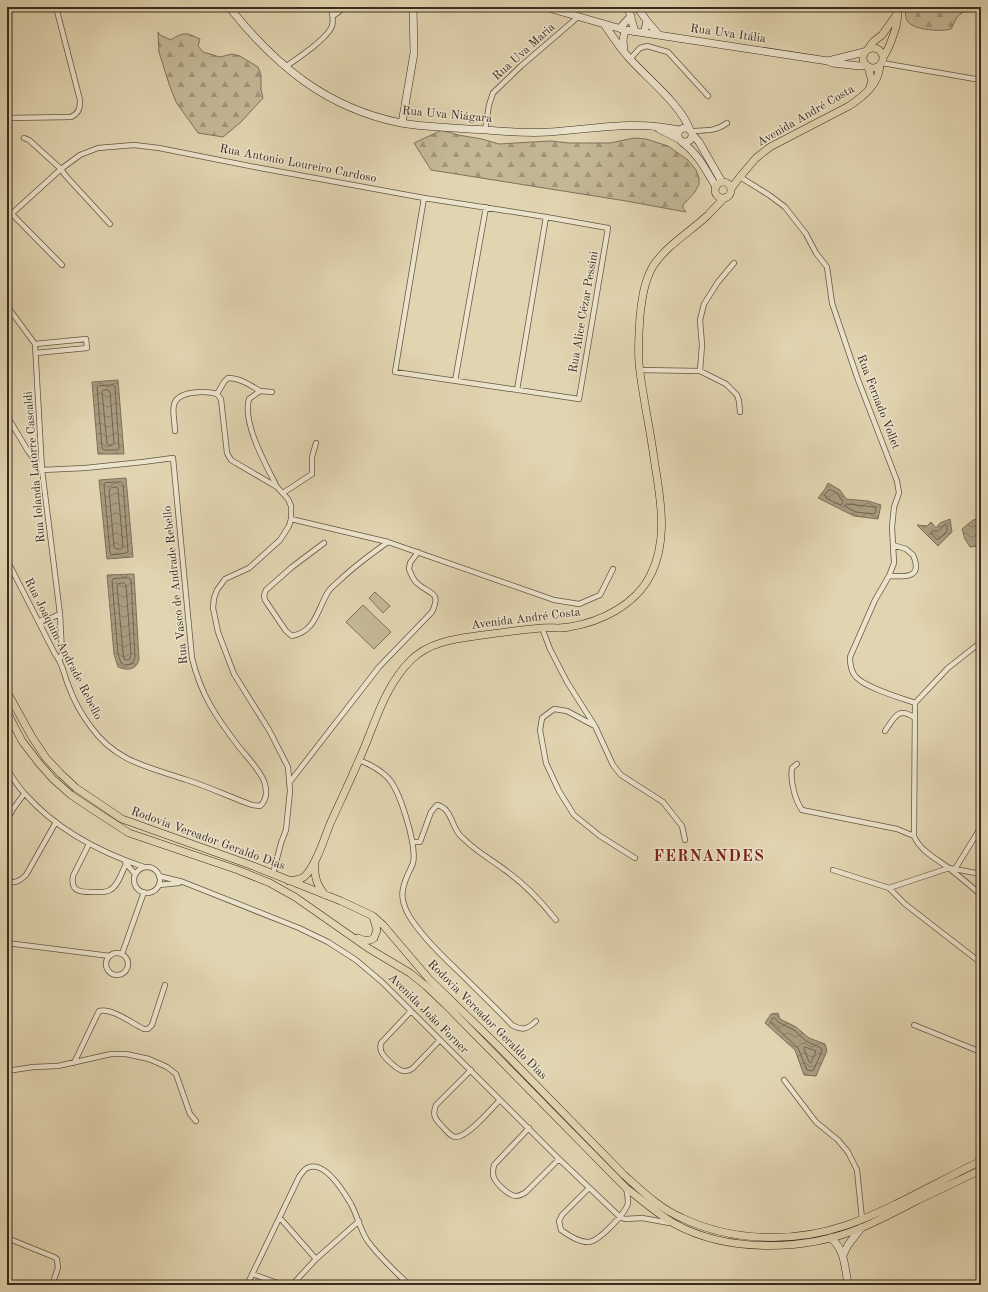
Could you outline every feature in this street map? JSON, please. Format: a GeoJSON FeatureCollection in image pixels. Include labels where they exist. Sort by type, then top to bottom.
{"type":"FeatureCollection","features":[{"type":"Feature","properties":{"kind":"main road","name":"Avenida André Costa"},"geometry":{"type":"LineString","coordinates":[[866,51],[873,42],[882,35],[898,10]]}},
{"type":"Feature","properties":{"kind":"main road","name":"Avenida André Costa"},"geometry":{"type":"LineString","coordinates":[[731,189],[756,158],[770,147],[849,106],[861,98],[869,90],[874,84],[880,71],[882,62],[897,25],[898,10]]}},
{"type":"Feature","properties":{"kind":"main road"},"geometry":{"type":"LineString","coordinates":[[873,48],[878,49],[882,53],[882,62],[872,68],[867,66],[863,59],[866,51],[873,48]]}},
{"type":"Feature","properties":{"kind":"main road","name":"Avenida André Costa"},"geometry":{"type":"LineString","coordinates":[[867,66],[872,81],[869,90]]}},
{"type":"Feature","properties":{"kind":"main road","name":"Avenida André Costa"},"geometry":{"type":"LineString","coordinates":[[724,183],[739,178]]}},
{"type":"Feature","properties":{"kind":"main road"},"geometry":{"type":"LineString","coordinates":[[724,183],[731,189],[729,196],[724,198],[719,197],[715,189],[724,183]]}},
{"type":"Feature","properties":{"kind":"main road"},"geometry":{"type":"LineString","coordinates":[[713,209],[715,189]]}},
{"type":"Feature","properties":{"kind":"main road","name":"Avenida André Costa"},"geometry":{"type":"LineString","coordinates":[[289,881],[306,876],[315,861],[388,690],[414,657],[441,642],[458,638],[542,628],[566,628],[582,625],[610,614],[622,607],[631,600],[650,577],[660,543],[661,517],[655,464],[640,370],[638,348],[642,295],[646,279],[664,253],[724,198]]}},
{"type":"Feature","properties":{"kind":"main road","name":"Rodovia Vereador Geraldo Dias"},"geometry":{"type":"LineString","coordinates":[[7,692],[32,737],[46,758],[76,788],[122,819],[273,874],[373,916],[383,925],[429,979],[497,1045],[624,1175],[661,1207],[681,1218],[701,1227],[722,1232],[759,1237],[779,1237],[804,1234],[834,1228],[862,1219],[981,1161]]}},
{"type":"Feature","properties":{"kind":"main road","name":"Rodovia Vereador Geraldo Dias"},"geometry":{"type":"LineString","coordinates":[[7,712],[22,741],[53,779],[71,795],[95,811],[129,833],[238,870],[270,883],[295,897],[345,933],[410,973],[426,986],[626,1188],[655,1212],[675,1224],[698,1234],[720,1240],[769,1246],[794,1244],[831,1238],[861,1228],[981,1170]]}},
{"type":"Feature","properties":{"kind":"main road","name":"Avenida André Costa"},"geometry":{"type":"LineString","coordinates":[[315,861],[314,872],[316,882],[325,895]]}},
{"type":"Feature","properties":{"kind":"main road"},"geometry":{"type":"LineString","coordinates":[[345,933],[364,941],[372,940],[376,935],[377,930],[373,916]]}},
{"type":"Feature","properties":{"kind":"street"},"geometry":{"type":"LineString","coordinates":[[7,118],[71,117],[77,114],[80,108],[80,100],[56,7]]}},
{"type":"Feature","properties":{"kind":"street","name":"Rua Uva Niágara"},"geometry":{"type":"LineString","coordinates":[[229,7],[256,40],[286,67],[308,84],[343,104],[369,115],[402,123],[423,126],[485,130],[541,132],[634,125],[687,131]]}},
{"type":"Feature","properties":{"kind":"street"},"geometry":{"type":"LineString","coordinates":[[286,67],[327,34],[332,25],[333,16],[331,7]]}},
{"type":"Feature","properties":{"kind":"street"},"geometry":{"type":"LineString","coordinates":[[333,16],[345,7]]}},
{"type":"Feature","properties":{"kind":"street"},"geometry":{"type":"LineString","coordinates":[[402,123],[414,53],[413,7]]}},
{"type":"Feature","properties":{"kind":"street","name":"Rua Uva Itália"},"geometry":{"type":"LineString","coordinates":[[545,7],[635,32],[828,61],[832,63],[867,66]]}},
{"type":"Feature","properties":{"kind":"street"},"geometry":{"type":"LineString","coordinates":[[628,7],[635,32]]}},
{"type":"Feature","properties":{"kind":"street"},"geometry":{"type":"LineString","coordinates":[[636,7],[659,35]]}},
{"type":"Feature","properties":{"kind":"street"},"geometry":{"type":"LineString","coordinates":[[624,52],[623,29],[631,16]]}},
{"type":"Feature","properties":{"kind":"street","name":"Rua Uva Maria"},"geometry":{"type":"LineString","coordinates":[[485,130],[489,105],[493,93],[521,66],[578,17]]}},
{"type":"Feature","properties":{"kind":"street"},"geometry":{"type":"LineString","coordinates":[[644,33],[647,21]]}},
{"type":"Feature","properties":{"kind":"street"},"geometry":{"type":"LineString","coordinates":[[604,24],[630,59],[673,104],[678,107],[687,121],[687,131],[689,141],[681,140],[678,135],[687,131],[715,130],[727,124]]}},
{"type":"Feature","properties":{"kind":"street"},"geometry":{"type":"LineString","coordinates":[[630,59],[640,48],[647,46],[668,52],[708,96]]}},
{"type":"Feature","properties":{"kind":"street","name":"Rua Uva Itália"},"geometry":{"type":"LineString","coordinates":[[828,61],[866,51]]}},
{"type":"Feature","properties":{"kind":"street"},"geometry":{"type":"LineString","coordinates":[[882,62],[981,80]]}},
{"type":"Feature","properties":{"kind":"street","name":"Rua Uva Niágara"},"geometry":{"type":"LineString","coordinates":[[655,127],[681,140],[691,148],[701,161],[715,189]]}},
{"type":"Feature","properties":{"kind":"street"},"geometry":{"type":"LineString","coordinates":[[687,131],[699,142],[724,183]]}},
{"type":"Feature","properties":{"kind":"street"},"geometry":{"type":"LineString","coordinates":[[24,138],[29,140],[61,169],[110,224]]}},
{"type":"Feature","properties":{"kind":"street","name":"Rua Antonio Loureiro Cardoso"},"geometry":{"type":"LineString","coordinates":[[7,218],[61,169],[80,155],[98,148],[134,144],[424,198],[608,228]]}},
{"type":"Feature","properties":{"kind":"street","name":"Rua Fernado Vollet"},"geometry":{"type":"LineString","coordinates":[[739,178],[769,195],[785,207],[806,234],[816,253],[827,267],[832,303],[857,377],[897,482],[899,493],[894,507],[892,527],[894,563],[889,576],[875,600],[850,656],[850,664],[856,678],[864,684],[915,703]]}},
{"type":"Feature","properties":{"kind":"street"},"geometry":{"type":"LineString","coordinates":[[424,198],[396,372],[517,390],[546,217]]}},
{"type":"Feature","properties":{"kind":"street"},"geometry":{"type":"LineString","coordinates":[[455,381],[486,208]]}},
{"type":"Feature","properties":{"kind":"street"},"geometry":{"type":"LineString","coordinates":[[7,209],[62,265]]}},
{"type":"Feature","properties":{"kind":"street","name":"Rua Alice Cézar Pessini"},"geometry":{"type":"LineString","coordinates":[[517,390],[579,399],[608,228]]}},
{"type":"Feature","properties":{"kind":"street"},"geometry":{"type":"LineString","coordinates":[[700,371],[702,346],[700,320],[704,304],[718,282],[734,263]]}},
{"type":"Feature","properties":{"kind":"street"},"geometry":{"type":"LineString","coordinates":[[7,306],[35,344],[86,339],[87,348],[36,353]]}},
{"type":"Feature","properties":{"kind":"street","name":"Rua Iolanda Latorre Cascaldi"},"geometry":{"type":"LineString","coordinates":[[35,344],[42,470],[60,614],[62,653],[60,659]]}},
{"type":"Feature","properties":{"kind":"street"},"geometry":{"type":"LineString","coordinates":[[640,370],[700,371],[726,384],[737,395],[740,412]]}},
{"type":"Feature","properties":{"kind":"street"},"geometry":{"type":"LineString","coordinates":[[217,394],[228,378],[234,378],[260,391],[272,392]]}},
{"type":"Feature","properties":{"kind":"street"},"geometry":{"type":"LineString","coordinates":[[260,391],[248,401],[249,418],[254,439],[277,487]]}},
{"type":"Feature","properties":{"kind":"street"},"geometry":{"type":"LineString","coordinates":[[175,431],[174,405],[176,400],[189,394],[199,392],[217,394],[221,399],[227,453],[231,460],[277,487],[288,499],[291,506],[291,519],[289,526],[280,540],[249,568],[225,579],[217,590],[213,608],[218,632],[234,674],[269,730],[288,767],[290,791],[286,830],[273,874]]}},
{"type":"Feature","properties":{"kind":"street"},"geometry":{"type":"LineString","coordinates":[[7,416],[28,451],[42,470]]}},
{"type":"Feature","properties":{"kind":"street"},"geometry":{"type":"LineString","coordinates":[[283,493],[312,474],[312,457],[316,443]]}},
{"type":"Feature","properties":{"kind":"street","name":"Rua Vasco de Andrade Rebello"},"geometry":{"type":"LineString","coordinates":[[42,470],[85,468],[173,458],[192,658],[201,686],[214,713],[264,781],[266,796],[263,804],[260,806]]}},
{"type":"Feature","properties":{"kind":"street"},"geometry":{"type":"LineString","coordinates":[[291,519],[388,542],[554,600],[579,604],[600,595],[614,569]]}},
{"type":"Feature","properties":{"kind":"street"},"geometry":{"type":"LineString","coordinates":[[324,543],[292,567],[266,590],[264,595],[265,600],[286,631],[292,636],[299,634],[309,627],[316,618],[328,591],[358,563],[388,542]]}},
{"type":"Feature","properties":{"kind":"street"},"geometry":{"type":"LineString","coordinates":[[889,576],[910,576],[914,572],[916,566],[914,555],[906,549],[893,545]]}},
{"type":"Feature","properties":{"kind":"street"},"geometry":{"type":"LineString","coordinates":[[289,783],[379,667],[432,612],[436,603],[436,597],[417,583],[409,569],[410,563],[418,552]]}},
{"type":"Feature","properties":{"kind":"street","name":"Rua Joaquim Andrade Rebello"},"geometry":{"type":"LineString","coordinates":[[7,560],[39,620],[55,654],[60,659],[68,686],[75,701],[90,727],[106,746],[127,760],[188,780],[252,806],[260,806]]}},
{"type":"Feature","properties":{"kind":"street"},"geometry":{"type":"LineString","coordinates":[[39,620],[51,618],[60,614]]}},
{"type":"Feature","properties":{"kind":"street"},"geometry":{"type":"LineString","coordinates":[[542,628],[567,682],[595,726],[613,765],[621,775],[663,802],[682,826],[685,840]]}},
{"type":"Feature","properties":{"kind":"street"},"geometry":{"type":"LineString","coordinates":[[981,642],[948,668],[915,703],[914,836],[916,842],[925,851],[952,869],[981,895]]}},
{"type":"Feature","properties":{"kind":"street"},"geometry":{"type":"LineString","coordinates":[[595,726],[567,711],[554,709],[542,718],[540,730],[546,763],[559,791],[574,815],[600,836],[635,858]]}},
{"type":"Feature","properties":{"kind":"street"},"geometry":{"type":"LineString","coordinates":[[885,731],[898,714],[902,712],[908,713],[915,718]]}},
{"type":"Feature","properties":{"kind":"street"},"geometry":{"type":"LineString","coordinates":[[359,760],[372,766],[388,778],[396,788],[413,842],[413,863],[404,883],[402,895],[403,902],[409,915],[433,946],[512,1025],[519,1029],[530,1028],[536,1021]]}},
{"type":"Feature","properties":{"kind":"street"},"geometry":{"type":"LineString","coordinates":[[797,764],[792,768],[793,782],[799,806],[802,810],[897,829],[914,836]]}},
{"type":"Feature","properties":{"kind":"street"},"geometry":{"type":"LineString","coordinates":[[7,770],[24,794],[42,811],[73,835],[124,862],[152,868],[157,872],[159,876],[159,885],[153,891],[144,892],[139,890],[135,885],[135,874],[144,867]]}},
{"type":"Feature","properties":{"kind":"street"},"geometry":{"type":"LineString","coordinates":[[7,820],[24,794]]}},
{"type":"Feature","properties":{"kind":"street"},"geometry":{"type":"LineString","coordinates":[[413,842],[420,842],[431,812],[437,806],[441,806],[449,813],[458,834],[473,849],[505,870],[527,888],[556,920]]}},
{"type":"Feature","properties":{"kind":"street"},"geometry":{"type":"LineString","coordinates":[[7,882],[21,880],[26,875],[56,822]]}},
{"type":"Feature","properties":{"kind":"street"},"geometry":{"type":"LineString","coordinates":[[952,869],[981,827]]}},
{"type":"Feature","properties":{"kind":"street"},"geometry":{"type":"LineString","coordinates":[[89,844],[73,876],[73,887],[77,891],[104,892],[110,890],[115,886],[124,862]]}},
{"type":"Feature","properties":{"kind":"street"},"geometry":{"type":"LineString","coordinates":[[124,862],[135,874]]}},
{"type":"Feature","properties":{"kind":"street"},"geometry":{"type":"LineString","coordinates":[[889,888],[952,869],[981,874]]}},
{"type":"Feature","properties":{"kind":"street"},"geometry":{"type":"LineString","coordinates":[[833,870],[889,888],[905,904],[981,963]]}},
{"type":"Feature","properties":{"kind":"street","name":"Avenida João Forner"},"geometry":{"type":"LineString","coordinates":[[159,876],[183,882],[299,928],[328,942],[356,960],[382,982],[559,1159],[620,1217]]}},
{"type":"Feature","properties":{"kind":"street","name":"Avenida João Forner"},"geometry":{"type":"LineString","coordinates":[[159,885],[183,882]]}},
{"type":"Feature","properties":{"kind":"street"},"geometry":{"type":"LineString","coordinates":[[122,954],[126,939],[144,892]]}},
{"type":"Feature","properties":{"kind":"street"},"geometry":{"type":"LineString","coordinates":[[7,944],[110,956],[118,953],[125,957],[128,965],[125,972],[121,975],[109,972],[106,964],[98,955]]}},
{"type":"Feature","properties":{"kind":"street"},"geometry":{"type":"LineString","coordinates":[[106,964],[110,956]]}},
{"type":"Feature","properties":{"kind":"street"},"geometry":{"type":"LineString","coordinates":[[74,1063],[99,1011],[103,1010],[114,1013],[144,1029],[148,1029],[152,1025],[165,985]]}},
{"type":"Feature","properties":{"kind":"street"},"geometry":{"type":"LineString","coordinates":[[411,1011],[381,1043],[380,1049],[382,1054],[403,1072],[413,1068],[440,1040]]}},
{"type":"Feature","properties":{"kind":"street"},"geometry":{"type":"LineString","coordinates":[[914,1025],[981,1052]]}},
{"type":"Feature","properties":{"kind":"street"},"geometry":{"type":"LineString","coordinates":[[7,1072],[33,1067],[58,1066],[111,1054],[126,1054],[148,1059],[167,1067],[176,1074],[190,1114],[196,1121]]}},
{"type":"Feature","properties":{"kind":"street"},"geometry":{"type":"LineString","coordinates":[[471,1070],[436,1105],[434,1109],[436,1120],[451,1136],[457,1137],[466,1134],[500,1100]]}},
{"type":"Feature","properties":{"kind":"street"},"geometry":{"type":"LineString","coordinates":[[784,1080],[816,1122],[838,1140],[848,1152],[857,1170],[862,1219]]}},
{"type":"Feature","properties":{"kind":"street"},"geometry":{"type":"LineString","coordinates":[[529,1128],[494,1165],[493,1170],[495,1180],[510,1194],[520,1196],[526,1192],[559,1159]]}},
{"type":"Feature","properties":{"kind":"street"},"geometry":{"type":"LineString","coordinates":[[247,1285],[299,1177],[306,1168],[313,1166],[320,1167],[326,1171],[339,1186],[351,1204],[366,1239],[409,1285]]}},
{"type":"Feature","properties":{"kind":"street"},"geometry":{"type":"LineString","coordinates":[[589,1188],[562,1215],[559,1221],[561,1230],[567,1235],[583,1241],[592,1242],[620,1217],[628,1203],[626,1188]]}},
{"type":"Feature","properties":{"kind":"street"},"geometry":{"type":"LineString","coordinates":[[620,1217],[625,1219],[642,1218],[675,1224]]}},
{"type":"Feature","properties":{"kind":"street"},"geometry":{"type":"LineString","coordinates":[[280,1218],[316,1259]]}},
{"type":"Feature","properties":{"kind":"street"},"geometry":{"type":"LineString","coordinates":[[292,1285],[316,1259],[359,1221]]}},
{"type":"Feature","properties":{"kind":"street"},"geometry":{"type":"LineString","coordinates":[[843,1255],[848,1245],[861,1228]]}},
{"type":"Feature","properties":{"kind":"street"},"geometry":{"type":"LineString","coordinates":[[7,1238],[54,1256],[57,1260],[58,1268],[52,1285]]}},
{"type":"Feature","properties":{"kind":"street"},"geometry":{"type":"LineString","coordinates":[[831,1238],[840,1248],[843,1255],[848,1285]]}},
{"type":"Feature","properties":{"kind":"street"},"geometry":{"type":"LineString","coordinates":[[252,1274],[283,1285]]}},
{"type":"Feature","properties":{"kind":"green space"},"geometry":{"type":"Polygon","coordinates":[[[906,7],[981,7],[981,11],[963,12],[957,17],[951,29],[935,30],[922,29],[911,25],[906,19],[906,7]]]}},
{"type":"Feature","properties":{"kind":"green space"},"geometry":{"type":"Polygon","coordinates":[[[158,32],[160,35],[171,40],[182,34],[192,35],[200,39],[198,46],[203,52],[220,57],[232,54],[240,56],[258,67],[261,75],[261,90],[263,98],[241,122],[223,137],[198,133],[176,102],[159,52],[158,32]]]}},
{"type":"Feature","properties":{"kind":"green space"},"geometry":{"type":"Polygon","coordinates":[[[442,130],[499,144],[550,141],[570,143],[610,143],[634,138],[646,139],[668,146],[688,160],[696,170],[699,178],[699,184],[695,192],[683,205],[686,212],[431,170],[414,143],[442,130]]]}},
{"type":"Feature","properties":{"kind":"green space"},"geometry":{"type":"Polygon","coordinates":[[[375,592],[390,606],[383,613],[369,598],[375,592]]]}},
{"type":"Feature","properties":{"kind":"green space"},"geometry":{"type":"Polygon","coordinates":[[[363,605],[391,632],[374,649],[346,622],[363,605]]]}},
{"type":"Feature","properties":{"kind":"water"},"geometry":{"type":"Polygon","coordinates":[[[118,380],[124,454],[98,454],[92,382],[118,380]]]}},
{"type":"Feature","properties":{"kind":"water"},"geometry":{"type":"Polygon","coordinates":[[[126,478],[133,557],[107,559],[99,480],[126,478]]]}},
{"type":"Feature","properties":{"kind":"water"},"geometry":{"type":"Polygon","coordinates":[[[828,483],[840,490],[846,499],[868,501],[881,505],[878,519],[854,516],[818,498],[828,483]]]}},
{"type":"Feature","properties":{"kind":"water"},"geometry":{"type":"Polygon","coordinates":[[[981,518],[981,546],[970,547],[965,539],[962,529],[973,520],[981,518]]]}},
{"type":"Feature","properties":{"kind":"water"},"geometry":{"type":"Polygon","coordinates":[[[950,519],[952,532],[938,546],[917,525],[927,526],[931,522],[936,528],[940,523],[950,519]]]}},
{"type":"Feature","properties":{"kind":"water"},"geometry":{"type":"Polygon","coordinates":[[[134,574],[139,659],[138,663],[134,667],[131,669],[125,669],[118,667],[114,654],[107,575],[134,574]]]}},
{"type":"Feature","properties":{"kind":"water"},"geometry":{"type":"Polygon","coordinates":[[[778,1013],[780,1019],[796,1027],[809,1038],[825,1044],[827,1051],[816,1076],[804,1075],[795,1050],[765,1023],[771,1014],[778,1013]]]}},
{"type":"Feature","properties":{"kind":"district","name":"FERNANDES"},"geometry":{"type":"Point","coordinates":[709,857]}}]}
